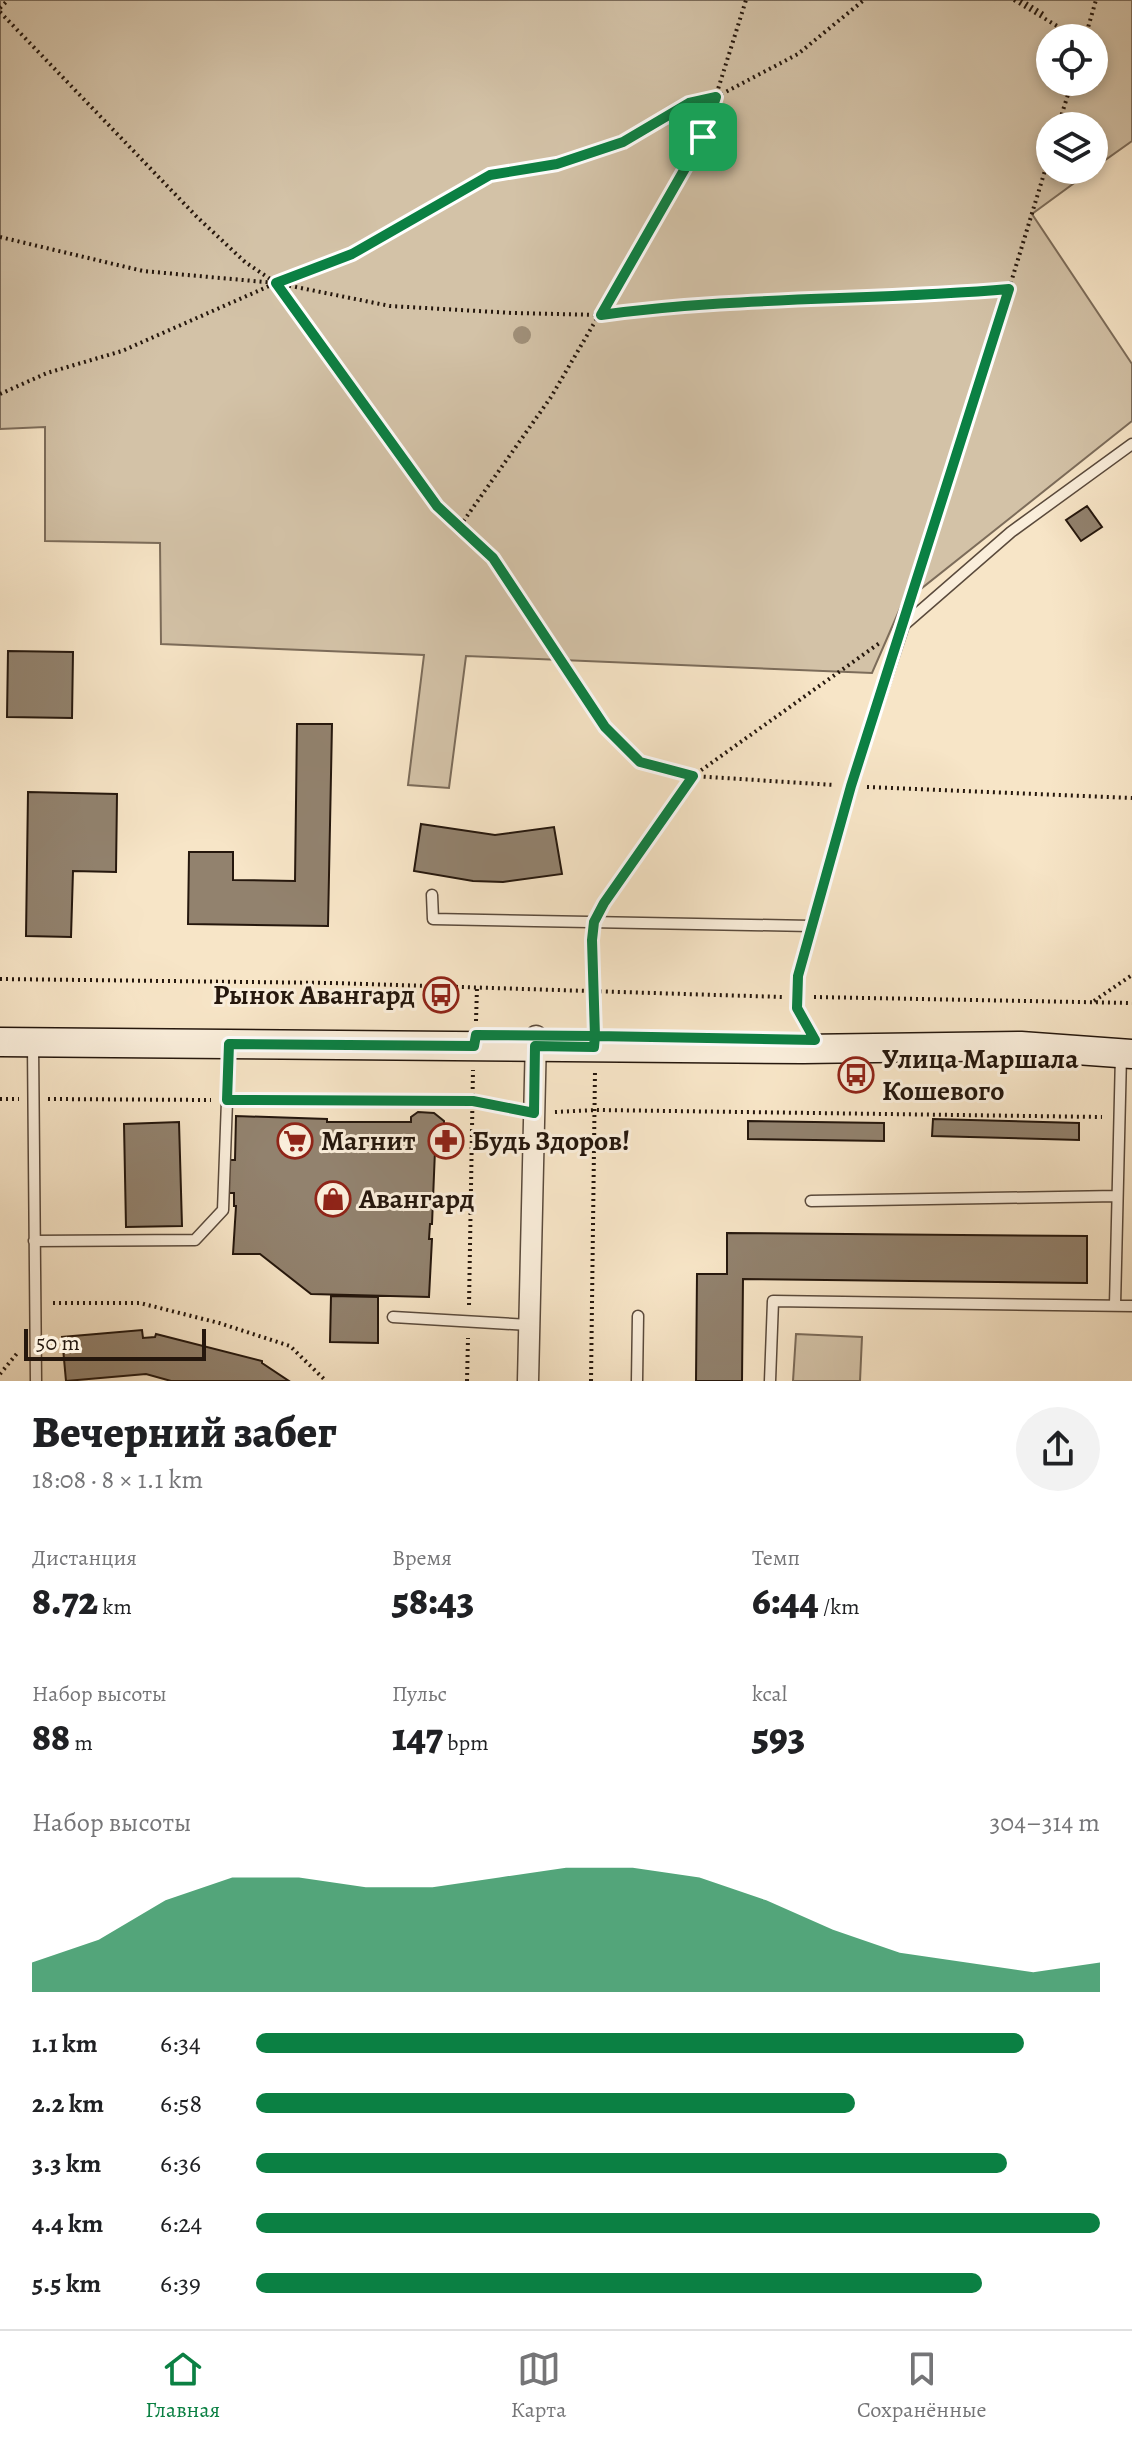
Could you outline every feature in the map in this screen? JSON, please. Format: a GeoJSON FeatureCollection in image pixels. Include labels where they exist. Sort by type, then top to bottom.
{"type":"FeatureCollection","features":[{"type":"Feature","properties":{"kind":"street"},"geometry":{"type":"LineString","coordinates":[[0,1028],[803,1049],[1021,1046],[1128,1050]]}},
{"type":"Feature","properties":{"kind":"street"},"geometry":{"type":"LineString","coordinates":[[0,1042],[229,1044],[475,1040]]}},
{"type":"Feature","properties":{"kind":"street"},"geometry":{"type":"LineString","coordinates":[[595,1042],[815,1040],[1128,1050]]}},
{"type":"Feature","properties":{"kind":"street"},"geometry":{"type":"LineString","coordinates":[[528,1381],[536,1041]]}},
{"type":"Feature","properties":{"kind":"lane"},"geometry":{"type":"LineString","coordinates":[[815,1040],[801,1019],[795,997],[798,976],[851,786],[904,625],[1011,532],[1132,444]]}},
{"type":"Feature","properties":{"kind":"lane"},"geometry":{"type":"LineString","coordinates":[[432,895],[433,919],[811,926]]}},
{"type":"Feature","properties":{"kind":"lane"},"geometry":{"type":"LineString","coordinates":[[33,1043],[36,1381]]}},
{"type":"Feature","properties":{"kind":"lane"},"geometry":{"type":"LineString","coordinates":[[34,1241],[195,1240],[223,1210],[229,1044]]}},
{"type":"Feature","properties":{"kind":"lane"},"geometry":{"type":"LineString","coordinates":[[1115,1305],[1118,1117],[1128,1050]]}},
{"type":"Feature","properties":{"kind":"lane"},"geometry":{"type":"LineString","coordinates":[[1118,1149],[1132,1150]]}},
{"type":"Feature","properties":{"kind":"lane"},"geometry":{"type":"LineString","coordinates":[[811,1201],[1117,1196]]}},
{"type":"Feature","properties":{"kind":"lane"},"geometry":{"type":"LineString","coordinates":[[770,1381],[773,1301],[1132,1306]]}},
{"type":"Feature","properties":{"kind":"lane"},"geometry":{"type":"LineString","coordinates":[[637,1381],[638,1316]]}},
{"type":"Feature","properties":{"kind":"lane"},"geometry":{"type":"LineString","coordinates":[[393,1317],[529,1325]]}},
{"type":"Feature","properties":{"kind":"path"},"geometry":{"type":"LineString","coordinates":[[8,0],[0,10],[197,217],[245,262],[276,283],[437,506],[493,558],[605,727],[640,762],[693,776],[1132,798]]}},
{"type":"Feature","properties":{"kind":"path"},"geometry":{"type":"LineString","coordinates":[[460,526],[551,397],[703,137],[746,0]]}},
{"type":"Feature","properties":{"kind":"path"},"geometry":{"type":"LineString","coordinates":[[0,394],[47,373],[122,351],[276,283],[352,254],[490,175],[557,164],[623,142],[689,103],[716,97],[798,54],[864,0]]}},
{"type":"Feature","properties":{"kind":"path"},"geometry":{"type":"LineString","coordinates":[[1014,0],[1056,24]]}},
{"type":"Feature","properties":{"kind":"path"},"geometry":{"type":"LineString","coordinates":[[1021,0],[1059,24]]}},
{"type":"Feature","properties":{"kind":"path"},"geometry":{"type":"LineString","coordinates":[[1087,24],[1096,0]]}},
{"type":"Feature","properties":{"kind":"path"},"geometry":{"type":"LineString","coordinates":[[591,1381],[596,1110],[594,922],[693,776],[904,625],[1041,184]]}},
{"type":"Feature","properties":{"kind":"path"},"geometry":{"type":"LineString","coordinates":[[0,237],[143,271],[276,283],[390,306],[513,313],[601,315],[666,306],[880,298],[1009,289]]}},
{"type":"Feature","properties":{"kind":"path"},"geometry":{"type":"LineString","coordinates":[[1092,1002],[1132,975]]}},
{"type":"Feature","properties":{"kind":"path"},"geometry":{"type":"LineString","coordinates":[[0,979],[332,983],[795,997],[1132,1003]]}},
{"type":"Feature","properties":{"kind":"path"},"geometry":{"type":"LineString","coordinates":[[467,1381],[477,988]]}},
{"type":"Feature","properties":{"kind":"path"},"geometry":{"type":"LineString","coordinates":[[0,1099],[473,1101],[534,1113],[596,1110],[1118,1117]]}},
{"type":"Feature","properties":{"kind":"path"},"geometry":{"type":"LineString","coordinates":[[35,1304],[91,1301],[140,1303],[219,1323],[290,1346],[326,1381]]}},
{"type":"Feature","properties":{"kind":"shaded area"},"geometry":{"type":"Polygon","coordinates":[[[0,0],[1132,0],[1132,141],[1108,158],[1108,112],[1036,112],[1036,184],[1073,184],[1032,214],[1132,364],[1132,421],[902,604],[872,673],[466,656],[449,788],[408,785],[424,655],[161,644],[160,543],[45,541],[45,427],[0,429],[0,0]]]}},
{"type":"Feature","properties":{"kind":"shaded area"},"geometry":{"type":"Polygon","coordinates":[[[796,1334],[862,1337],[860,1381],[793,1381],[796,1334]]]}},
{"type":"Feature","properties":{"kind":"building"},"geometry":{"type":"Polygon","coordinates":[[[1087,506],[1102,527],[1081,541],[1066,520],[1087,506]]]}},
{"type":"Feature","properties":{"kind":"building"},"geometry":{"type":"Polygon","coordinates":[[[8,651],[73,652],[72,718],[7,717],[8,651]]]}},
{"type":"Feature","properties":{"kind":"building"},"geometry":{"type":"Polygon","coordinates":[[[297,724],[332,724],[328,926],[188,924],[189,852],[233,852],[233,880],[295,881],[297,724]]]}},
{"type":"Feature","properties":{"kind":"building"},"geometry":{"type":"Polygon","coordinates":[[[28,792],[117,794],[116,872],[73,871],[71,937],[26,936],[28,792]]]}},
{"type":"Feature","properties":{"kind":"building"},"geometry":{"type":"Polygon","coordinates":[[[421,824],[495,835],[554,827],[562,874],[503,882],[473,881],[414,871],[421,824]]]}},
{"type":"Feature","properties":{"kind":"building","name":"Авангард"},"geometry":{"type":"Polygon","coordinates":[[[418,1112],[434,1113],[444,1121],[444,1143],[435,1150],[429,1297],[311,1294],[260,1254],[233,1254],[236,1206],[234,1193],[228,1193],[229,1160],[235,1160],[236,1116],[327,1119],[327,1122],[411,1122],[411,1117],[418,1112]]]}},
{"type":"Feature","properties":{"kind":"building"},"geometry":{"type":"Polygon","coordinates":[[[933,1119],[1079,1123],[1079,1140],[932,1136],[933,1119]]]}},
{"type":"Feature","properties":{"kind":"building"},"geometry":{"type":"Polygon","coordinates":[[[748,1121],[884,1123],[884,1141],[748,1139],[748,1121]]]}},
{"type":"Feature","properties":{"kind":"building"},"geometry":{"type":"Polygon","coordinates":[[[179,1122],[182,1226],[126,1227],[124,1124],[179,1122]]]}},
{"type":"Feature","properties":{"kind":"building"},"geometry":{"type":"Polygon","coordinates":[[[727,1233],[1087,1236],[1087,1283],[743,1279],[742,1381],[696,1381],[697,1274],[727,1274],[727,1233]]]}},
{"type":"Feature","properties":{"kind":"building"},"geometry":{"type":"Polygon","coordinates":[[[331,1296],[378,1297],[378,1343],[330,1342],[331,1296]]]}},
{"type":"Feature","properties":{"kind":"building"},"geometry":{"type":"Polygon","coordinates":[[[142,1330],[143,1338],[155,1337],[156,1334],[262,1361],[289,1381],[171,1381],[146,1374],[66,1381],[62,1337],[142,1330]]]}},
{"type":"Feature","properties":{"kind":"place","name":"Рынок Авангард"},"geometry":{"type":"Point","coordinates":[441,995]}},
{"type":"Feature","properties":{"kind":"place","name":"Улица Маршала Кошевого"},"geometry":{"type":"Point","coordinates":[856,1075]}},
{"type":"Feature","properties":{"kind":"place","name":"Магнит"},"geometry":{"type":"Point","coordinates":[295,1141]}},
{"type":"Feature","properties":{"kind":"place","name":"Будь Здоров!"},"geometry":{"type":"Point","coordinates":[446,1141]}},
{"type":"Feature","properties":{"kind":"place","name":"Авангард"},"geometry":{"type":"Point","coordinates":[333,1199]}},
{"type":"Feature","properties":{"kind":"route"},"geometry":{"type":"LineString","coordinates":[[703,137],[601,315],[666,306],[880,298],[1009,289],[851,786],[798,976],[797,1008],[815,1040],[595,1036],[594,1047],[535,1046],[534,1113],[473,1101],[227,1100],[229,1044],[474,1046],[476,1035],[595,1036],[594,922],[693,776],[640,762],[605,727],[493,558],[437,506],[276,283],[352,254],[490,175],[557,164],[623,142],[689,103],[716,97],[703,137]]}}]}
